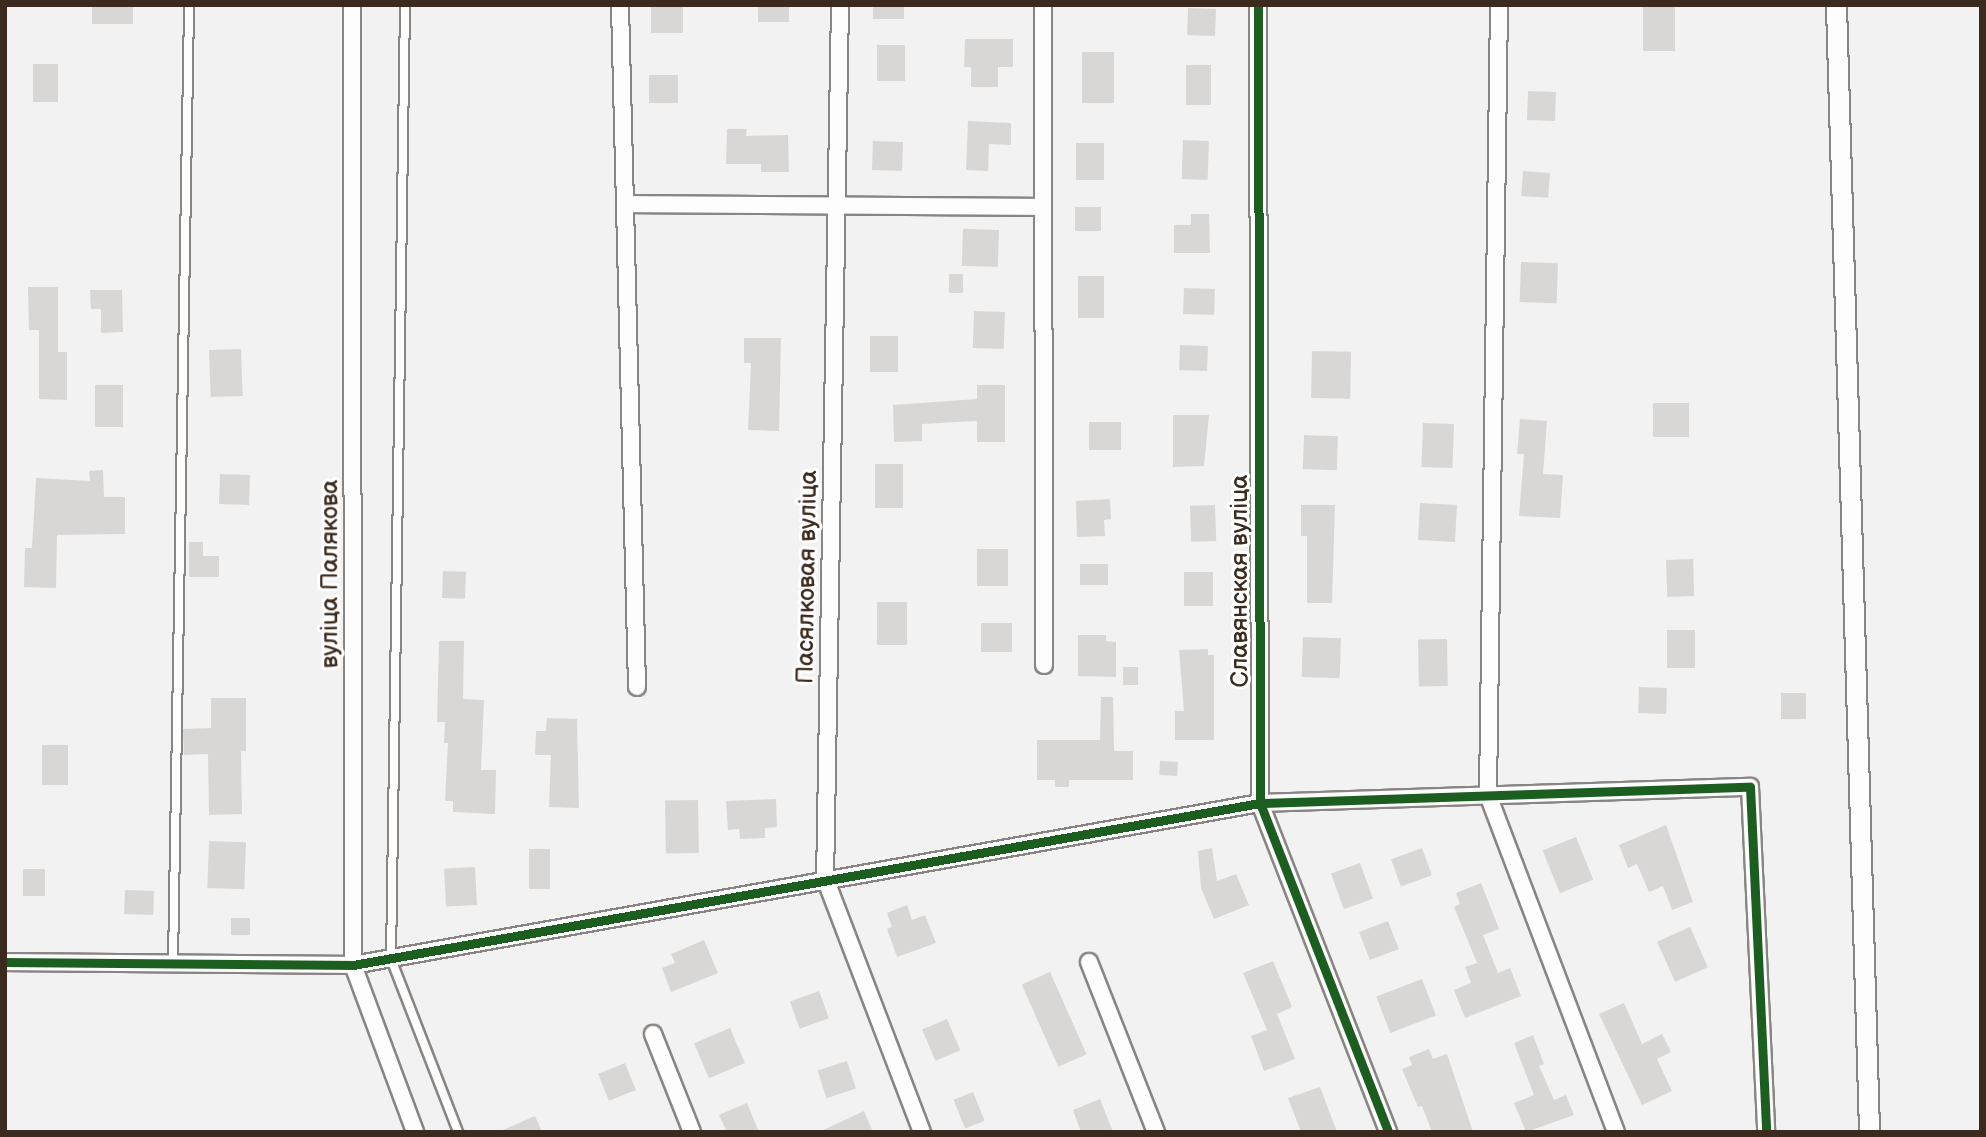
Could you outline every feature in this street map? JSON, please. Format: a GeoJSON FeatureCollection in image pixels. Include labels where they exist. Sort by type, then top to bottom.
{"type":"FeatureCollection","features":[{"type":"Feature","properties":{"kind":"street","name":"вуліца Палякова"},"geometry":{"type":"LineString","coordinates":[[352,5],[353,965],[415,1132]]}},
{"type":"Feature","properties":{"kind":"street"},"geometry":{"type":"LineString","coordinates":[[620,5],[637,687]]}},
{"type":"Feature","properties":{"kind":"street","name":"Пасялковая вуліца"},"geometry":{"type":"LineString","coordinates":[[840,5],[825,878],[922,1132]]}},
{"type":"Feature","properties":{"kind":"street"},"geometry":{"type":"LineString","coordinates":[[1043,5],[1044,665]]}},
{"type":"Feature","properties":{"kind":"street","name":"Славянская вуліца"},"geometry":{"type":"LineString","coordinates":[[1258,5],[1260,803],[1388,1132]]}},
{"type":"Feature","properties":{"kind":"street"},"geometry":{"type":"LineString","coordinates":[[1499,5],[1488,795],[1616,1132]]}},
{"type":"Feature","properties":{"kind":"street"},"geometry":{"type":"LineString","coordinates":[[1836,5],[1869,1132]]}},
{"type":"Feature","properties":{"kind":"street"},"geometry":{"type":"LineString","coordinates":[[625,204],[1043,207]]}},
{"type":"Feature","properties":{"kind":"street"},"geometry":{"type":"LineString","coordinates":[[5,962],[353,965],[825,878],[1260,803],[1750,787],[1766,1132]]}},
{"type":"Feature","properties":{"kind":"street"},"geometry":{"type":"LineString","coordinates":[[1089,962],[1156,1132]]}},
{"type":"Feature","properties":{"kind":"street"},"geometry":{"type":"LineString","coordinates":[[653,1034],[692,1132]]}},
{"type":"Feature","properties":{"kind":"lane"},"geometry":{"type":"LineString","coordinates":[[173,963],[189,5]]}},
{"type":"Feature","properties":{"kind":"lane"},"geometry":{"type":"LineString","coordinates":[[405,5],[391,959],[458,1132]]}},
{"type":"Feature","properties":{"kind":"building"},"geometry":{"type":"Polygon","coordinates":[[[92,5],[133,5],[133,24],[92,24],[92,5]]]}},
{"type":"Feature","properties":{"kind":"building"},"geometry":{"type":"Polygon","coordinates":[[[651,5],[683,5],[683,33],[651,33],[651,5]]]}},
{"type":"Feature","properties":{"kind":"building"},"geometry":{"type":"Polygon","coordinates":[[[758,5],[789,5],[789,22],[758,22],[758,5]]]}},
{"type":"Feature","properties":{"kind":"building"},"geometry":{"type":"Polygon","coordinates":[[[873,5],[904,5],[904,19],[873,19],[873,5]]]}},
{"type":"Feature","properties":{"kind":"building"},"geometry":{"type":"Polygon","coordinates":[[[1643,7],[1675,7],[1675,51],[1643,51],[1643,7]]]}},
{"type":"Feature","properties":{"kind":"building"},"geometry":{"type":"Polygon","coordinates":[[[1188,8],[1216,9],[1215,36],[1187,35],[1188,8]]]}},
{"type":"Feature","properties":{"kind":"building"},"geometry":{"type":"Polygon","coordinates":[[[965,39],[1013,39],[1013,67],[998,67],[998,87],[971,87],[971,67],[964,67],[965,39]]]}},
{"type":"Feature","properties":{"kind":"building"},"geometry":{"type":"Polygon","coordinates":[[[877,45],[905,45],[905,81],[877,81],[877,45]]]}},
{"type":"Feature","properties":{"kind":"building"},"geometry":{"type":"Polygon","coordinates":[[[1082,52],[1114,52],[1114,103],[1082,103],[1082,52]]]}},
{"type":"Feature","properties":{"kind":"building"},"geometry":{"type":"Polygon","coordinates":[[[33,64],[58,64],[58,102],[33,102],[33,64]]]}},
{"type":"Feature","properties":{"kind":"building"},"geometry":{"type":"Polygon","coordinates":[[[1186,65],[1211,65],[1211,105],[1186,105],[1186,65]]]}},
{"type":"Feature","properties":{"kind":"building"},"geometry":{"type":"Polygon","coordinates":[[[649,75],[678,75],[678,103],[649,103],[649,75]]]}},
{"type":"Feature","properties":{"kind":"building"},"geometry":{"type":"Polygon","coordinates":[[[1528,91],[1556,92],[1555,121],[1527,120],[1528,91]]]}},
{"type":"Feature","properties":{"kind":"building"},"geometry":{"type":"Polygon","coordinates":[[[968,121],[1011,123],[1011,145],[989,144],[988,171],[966,170],[968,121]]]}},
{"type":"Feature","properties":{"kind":"building"},"geometry":{"type":"Polygon","coordinates":[[[727,129],[747,129],[746,136],[788,135],[789,172],[761,172],[761,164],[726,164],[727,129]]]}},
{"type":"Feature","properties":{"kind":"building"},"geometry":{"type":"Polygon","coordinates":[[[1183,140],[1209,141],[1208,180],[1182,179],[1183,140]]]}},
{"type":"Feature","properties":{"kind":"building"},"geometry":{"type":"Polygon","coordinates":[[[873,141],[903,142],[902,171],[872,170],[873,141]]]}},
{"type":"Feature","properties":{"kind":"building"},"geometry":{"type":"Polygon","coordinates":[[[1076,143],[1104,143],[1104,180],[1076,180],[1076,143]]]}},
{"type":"Feature","properties":{"kind":"building"},"geometry":{"type":"Polygon","coordinates":[[[1523,171],[1550,173],[1548,198],[1521,196],[1523,171]]]}},
{"type":"Feature","properties":{"kind":"building"},"geometry":{"type":"Polygon","coordinates":[[[1075,207],[1101,207],[1101,231],[1075,231],[1075,207]]]}},
{"type":"Feature","properties":{"kind":"building"},"geometry":{"type":"Polygon","coordinates":[[[1191,214],[1209,214],[1210,253],[1174,253],[1174,225],[1191,225],[1191,214]]]}},
{"type":"Feature","properties":{"kind":"building"},"geometry":{"type":"Polygon","coordinates":[[[963,229],[999,230],[998,267],[962,266],[963,229]]]}},
{"type":"Feature","properties":{"kind":"building"},"geometry":{"type":"Polygon","coordinates":[[[1521,262],[1558,263],[1557,303],[1520,302],[1521,262]]]}},
{"type":"Feature","properties":{"kind":"building"},"geometry":{"type":"Polygon","coordinates":[[[949,274],[963,274],[963,293],[949,293],[949,274]]]}},
{"type":"Feature","properties":{"kind":"building"},"geometry":{"type":"Polygon","coordinates":[[[1078,276],[1104,276],[1104,318],[1078,318],[1078,276]]]}},
{"type":"Feature","properties":{"kind":"building"},"geometry":{"type":"Polygon","coordinates":[[[28,287],[58,287],[58,352],[67,352],[67,400],[39,399],[39,330],[29,330],[28,287]]]}},
{"type":"Feature","properties":{"kind":"building"},"geometry":{"type":"Polygon","coordinates":[[[1184,288],[1215,289],[1214,315],[1183,314],[1184,288]]]}},
{"type":"Feature","properties":{"kind":"building"},"geometry":{"type":"Polygon","coordinates":[[[90,290],[122,290],[123,332],[101,333],[101,309],[91,309],[90,290]]]}},
{"type":"Feature","properties":{"kind":"building"},"geometry":{"type":"Polygon","coordinates":[[[974,311],[1005,312],[1004,349],[973,348],[974,311]]]}},
{"type":"Feature","properties":{"kind":"building"},"geometry":{"type":"Polygon","coordinates":[[[870,336],[898,336],[898,372],[870,372],[870,336]]]}},
{"type":"Feature","properties":{"kind":"building"},"geometry":{"type":"Polygon","coordinates":[[[744,338],[781,338],[779,431],[748,430],[751,363],[744,363],[744,338]]]}},
{"type":"Feature","properties":{"kind":"building"},"geometry":{"type":"Polygon","coordinates":[[[1180,345],[1208,346],[1207,371],[1179,370],[1180,345]]]}},
{"type":"Feature","properties":{"kind":"building"},"geometry":{"type":"Polygon","coordinates":[[[241,349],[243,396],[211,397],[209,350],[241,349]]]}},
{"type":"Feature","properties":{"kind":"building"},"geometry":{"type":"Polygon","coordinates":[[[1312,351],[1351,352],[1350,399],[1311,398],[1312,351]]]}},
{"type":"Feature","properties":{"kind":"building"},"geometry":{"type":"Polygon","coordinates":[[[95,385],[123,385],[123,427],[95,427],[95,385]]]}},
{"type":"Feature","properties":{"kind":"building"},"geometry":{"type":"Polygon","coordinates":[[[977,385],[1005,385],[1005,442],[977,442],[977,421],[922,424],[922,441],[894,442],[893,405],[977,399],[977,385]]]}},
{"type":"Feature","properties":{"kind":"building"},"geometry":{"type":"Polygon","coordinates":[[[1653,403],[1689,403],[1689,437],[1653,437],[1653,403]]]}},
{"type":"Feature","properties":{"kind":"building"},"geometry":{"type":"Polygon","coordinates":[[[1173,415],[1209,415],[1204,466],[1173,467],[1173,415]]]}},
{"type":"Feature","properties":{"kind":"building"},"geometry":{"type":"Polygon","coordinates":[[[1520,419],[1547,421],[1543,474],[1563,475],[1560,518],[1519,516],[1524,454],[1517,454],[1520,419]]]}},
{"type":"Feature","properties":{"kind":"building"},"geometry":{"type":"Polygon","coordinates":[[[1089,422],[1121,422],[1121,450],[1089,450],[1089,422]]]}},
{"type":"Feature","properties":{"kind":"building"},"geometry":{"type":"Polygon","coordinates":[[[1423,423],[1454,424],[1452,468],[1421,467],[1423,423]]]}},
{"type":"Feature","properties":{"kind":"building"},"geometry":{"type":"Polygon","coordinates":[[[1304,435],[1338,436],[1337,470],[1303,469],[1304,435]]]}},
{"type":"Feature","properties":{"kind":"building"},"geometry":{"type":"Polygon","coordinates":[[[875,464],[903,464],[903,508],[875,508],[875,464]]]}},
{"type":"Feature","properties":{"kind":"building"},"geometry":{"type":"Polygon","coordinates":[[[103,470],[104,497],[125,497],[125,534],[57,535],[56,588],[24,587],[25,548],[32,548],[36,478],[90,481],[89,471],[103,470]]]}},
{"type":"Feature","properties":{"kind":"building"},"geometry":{"type":"Polygon","coordinates":[[[220,474],[250,475],[249,505],[219,504],[220,474]]]}},
{"type":"Feature","properties":{"kind":"building"},"geometry":{"type":"Polygon","coordinates":[[[1110,499],[1111,519],[1104,520],[1105,536],[1077,537],[1076,501],[1110,499]]]}},
{"type":"Feature","properties":{"kind":"building"},"geometry":{"type":"Polygon","coordinates":[[[1420,503],[1457,505],[1455,542],[1418,540],[1420,503]]]}},
{"type":"Feature","properties":{"kind":"building"},"geometry":{"type":"Polygon","coordinates":[[[1215,505],[1216,541],[1191,542],[1190,506],[1215,505]]]}},
{"type":"Feature","properties":{"kind":"building"},"geometry":{"type":"Polygon","coordinates":[[[1301,505],[1335,505],[1332,603],[1307,603],[1307,536],[1301,536],[1301,505]]]}},
{"type":"Feature","properties":{"kind":"building"},"geometry":{"type":"Polygon","coordinates":[[[189,542],[203,542],[203,556],[219,556],[219,577],[189,577],[189,542]]]}},
{"type":"Feature","properties":{"kind":"building"},"geometry":{"type":"Polygon","coordinates":[[[977,549],[1008,549],[1008,586],[977,586],[977,549]]]}},
{"type":"Feature","properties":{"kind":"building"},"geometry":{"type":"Polygon","coordinates":[[[1693,559],[1694,596],[1667,597],[1666,560],[1693,559]]]}},
{"type":"Feature","properties":{"kind":"building"},"geometry":{"type":"Polygon","coordinates":[[[1080,564],[1108,564],[1108,585],[1080,585],[1080,564]]]}},
{"type":"Feature","properties":{"kind":"building"},"geometry":{"type":"Polygon","coordinates":[[[443,571],[466,572],[465,599],[442,598],[443,571]]]}},
{"type":"Feature","properties":{"kind":"building"},"geometry":{"type":"Polygon","coordinates":[[[1184,572],[1213,572],[1213,606],[1184,606],[1184,572]]]}},
{"type":"Feature","properties":{"kind":"building"},"geometry":{"type":"Polygon","coordinates":[[[877,602],[907,602],[907,645],[877,645],[877,602]]]}},
{"type":"Feature","properties":{"kind":"building"},"geometry":{"type":"Polygon","coordinates":[[[981,623],[1012,623],[1012,652],[981,652],[981,623]]]}},
{"type":"Feature","properties":{"kind":"building"},"geometry":{"type":"Polygon","coordinates":[[[1667,630],[1695,630],[1695,668],[1667,668],[1667,630]]]}},
{"type":"Feature","properties":{"kind":"building"},"geometry":{"type":"Polygon","coordinates":[[[1078,635],[1106,635],[1106,641],[1116,642],[1116,677],[1078,676],[1078,635]]]}},
{"type":"Feature","properties":{"kind":"building"},"geometry":{"type":"Polygon","coordinates":[[[1303,637],[1341,638],[1340,678],[1302,677],[1303,637]]]}},
{"type":"Feature","properties":{"kind":"building"},"geometry":{"type":"Polygon","coordinates":[[[1447,639],[1448,686],[1419,686],[1418,640],[1447,639]]]}},
{"type":"Feature","properties":{"kind":"building"},"geometry":{"type":"Polygon","coordinates":[[[439,641],[464,641],[463,699],[484,700],[481,770],[496,770],[495,814],[453,812],[453,801],[445,801],[448,743],[444,743],[445,722],[437,722],[439,641]]]}},
{"type":"Feature","properties":{"kind":"building"},"geometry":{"type":"Polygon","coordinates":[[[1208,649],[1208,655],[1214,655],[1214,740],[1175,740],[1175,711],[1184,711],[1179,650],[1208,649]]]}},
{"type":"Feature","properties":{"kind":"building"},"geometry":{"type":"Polygon","coordinates":[[[1123,667],[1138,667],[1138,685],[1123,685],[1123,667]]]}},
{"type":"Feature","properties":{"kind":"building"},"geometry":{"type":"Polygon","coordinates":[[[1639,687],[1667,688],[1666,714],[1638,713],[1639,687]]]}},
{"type":"Feature","properties":{"kind":"building"},"geometry":{"type":"Polygon","coordinates":[[[1781,693],[1806,693],[1806,719],[1781,719],[1781,693]]]}},
{"type":"Feature","properties":{"kind":"building"},"geometry":{"type":"Polygon","coordinates":[[[1101,697],[1113,697],[1114,751],[1133,751],[1133,780],[1069,780],[1069,787],[1055,787],[1055,780],[1037,780],[1037,740],[1100,740],[1101,697]]]}},
{"type":"Feature","properties":{"kind":"building"},"geometry":{"type":"Polygon","coordinates":[[[211,698],[246,698],[246,751],[241,751],[242,814],[209,815],[208,754],[184,755],[183,729],[211,728],[211,698]]]}},
{"type":"Feature","properties":{"kind":"building"},"geometry":{"type":"Polygon","coordinates":[[[547,718],[577,719],[579,808],[549,807],[551,755],[535,755],[536,731],[546,731],[547,718]]]}},
{"type":"Feature","properties":{"kind":"building"},"geometry":{"type":"Polygon","coordinates":[[[42,745],[68,745],[68,785],[42,785],[42,745]]]}},
{"type":"Feature","properties":{"kind":"building"},"geometry":{"type":"Polygon","coordinates":[[[1160,761],[1178,762],[1177,776],[1159,775],[1160,761]]]}},
{"type":"Feature","properties":{"kind":"building"},"geometry":{"type":"Polygon","coordinates":[[[776,799],[777,827],[765,828],[765,838],[740,839],[739,829],[728,830],[726,801],[776,799]]]}},
{"type":"Feature","properties":{"kind":"building"},"geometry":{"type":"Polygon","coordinates":[[[698,800],[699,853],[666,854],[665,801],[698,800]]]}},
{"type":"Feature","properties":{"kind":"building"},"geometry":{"type":"Polygon","coordinates":[[[1666,825],[1693,902],[1672,910],[1663,886],[1649,892],[1637,864],[1628,868],[1619,845],[1666,825]]]}},
{"type":"Feature","properties":{"kind":"building"},"geometry":{"type":"Polygon","coordinates":[[[1576,837],[1593,880],[1560,893],[1543,850],[1576,837]]]}},
{"type":"Feature","properties":{"kind":"building"},"geometry":{"type":"Polygon","coordinates":[[[209,841],[246,842],[244,889],[207,888],[209,841]]]}},
{"type":"Feature","properties":{"kind":"building"},"geometry":{"type":"Polygon","coordinates":[[[1212,848],[1217,881],[1236,874],[1249,905],[1214,919],[1201,888],[1198,851],[1212,848]]]}},
{"type":"Feature","properties":{"kind":"building"},"geometry":{"type":"Polygon","coordinates":[[[1422,848],[1432,875],[1401,887],[1391,859],[1422,848]]]}},
{"type":"Feature","properties":{"kind":"building"},"geometry":{"type":"Polygon","coordinates":[[[529,849],[550,849],[550,889],[529,889],[529,849]]]}},
{"type":"Feature","properties":{"kind":"building"},"geometry":{"type":"Polygon","coordinates":[[[1360,863],[1373,899],[1344,909],[1331,874],[1360,863]]]}},
{"type":"Feature","properties":{"kind":"building"},"geometry":{"type":"Polygon","coordinates":[[[475,867],[477,905],[446,907],[444,869],[475,867]]]}},
{"type":"Feature","properties":{"kind":"building"},"geometry":{"type":"Polygon","coordinates":[[[23,869],[45,869],[45,896],[23,896],[23,869]]]}},
{"type":"Feature","properties":{"kind":"building"},"geometry":{"type":"Polygon","coordinates":[[[1481,883],[1499,929],[1483,935],[1498,973],[1510,968],[1521,996],[1465,1018],[1454,990],[1471,983],[1465,967],[1477,963],[1454,907],[1460,904],[1456,893],[1481,883]]]}},
{"type":"Feature","properties":{"kind":"building"},"geometry":{"type":"Polygon","coordinates":[[[125,890],[154,891],[153,915],[124,914],[125,890]]]}},
{"type":"Feature","properties":{"kind":"building"},"geometry":{"type":"Polygon","coordinates":[[[907,905],[912,920],[925,915],[936,943],[897,957],[887,929],[892,927],[887,913],[907,905]]]}},
{"type":"Feature","properties":{"kind":"building"},"geometry":{"type":"Polygon","coordinates":[[[231,918],[250,918],[250,935],[231,935],[231,918]]]}},
{"type":"Feature","properties":{"kind":"building"},"geometry":{"type":"Polygon","coordinates":[[[1388,921],[1399,949],[1370,960],[1359,932],[1388,921]]]}},
{"type":"Feature","properties":{"kind":"building"},"geometry":{"type":"Polygon","coordinates":[[[1690,927],[1708,967],[1675,982],[1657,942],[1690,927]]]}},
{"type":"Feature","properties":{"kind":"building"},"geometry":{"type":"Polygon","coordinates":[[[704,940],[718,973],[671,992],[662,968],[675,963],[671,954],[704,940]]]}},
{"type":"Feature","properties":{"kind":"building"},"geometry":{"type":"Polygon","coordinates":[[[1273,961],[1292,1007],[1277,1014],[1295,1059],[1264,1071],[1251,1036],[1267,1030],[1243,973],[1273,961]]]}},
{"type":"Feature","properties":{"kind":"building"},"geometry":{"type":"Polygon","coordinates":[[[1050,972],[1087,1054],[1058,1067],[1022,985],[1050,972]]]}},
{"type":"Feature","properties":{"kind":"building"},"geometry":{"type":"Polygon","coordinates":[[[1422,979],[1436,1015],[1390,1033],[1376,997],[1422,979]]]}},
{"type":"Feature","properties":{"kind":"building"},"geometry":{"type":"Polygon","coordinates":[[[819,991],[829,1018],[800,1029],[790,1002],[819,991]]]}},
{"type":"Feature","properties":{"kind":"building"},"geometry":{"type":"Polygon","coordinates":[[[1624,1003],[1642,1044],[1662,1034],[1671,1052],[1657,1059],[1672,1091],[1642,1105],[1599,1014],[1624,1003]]]}},
{"type":"Feature","properties":{"kind":"building"},"geometry":{"type":"Polygon","coordinates":[[[947,1019],[960,1050],[935,1061],[922,1030],[947,1019]]]}},
{"type":"Feature","properties":{"kind":"building"},"geometry":{"type":"Polygon","coordinates":[[[730,1028],[745,1063],[709,1078],[694,1043],[730,1028]]]}},
{"type":"Feature","properties":{"kind":"building"},"geometry":{"type":"Polygon","coordinates":[[[1533,1035],[1544,1064],[1539,1066],[1554,1100],[1566,1095],[1574,1115],[1526,1132],[1514,1103],[1534,1095],[1514,1043],[1533,1035]]]}},
{"type":"Feature","properties":{"kind":"building"},"geometry":{"type":"Polygon","coordinates":[[[1429,1049],[1433,1059],[1447,1054],[1473,1132],[1432,1132],[1422,1106],[1418,1107],[1402,1069],[1412,1065],[1409,1057],[1429,1049]]]}},
{"type":"Feature","properties":{"kind":"building"},"geometry":{"type":"Polygon","coordinates":[[[847,1061],[856,1089],[826,1098],[818,1071],[847,1061]]]}},
{"type":"Feature","properties":{"kind":"building"},"geometry":{"type":"Polygon","coordinates":[[[625,1063],[636,1090],[609,1101],[598,1074],[625,1063]]]}},
{"type":"Feature","properties":{"kind":"building"},"geometry":{"type":"Polygon","coordinates":[[[1320,1087],[1337,1132],[1301,1132],[1288,1098],[1320,1087]]]}},
{"type":"Feature","properties":{"kind":"building"},"geometry":{"type":"Polygon","coordinates":[[[973,1092],[985,1121],[965,1129],[954,1100],[973,1092]]]}},
{"type":"Feature","properties":{"kind":"building"},"geometry":{"type":"Polygon","coordinates":[[[1100,1099],[1113,1132],[1081,1132],[1073,1110],[1100,1099]]]}},
{"type":"Feature","properties":{"kind":"building"},"geometry":{"type":"Polygon","coordinates":[[[747,1103],[759,1132],[727,1132],[719,1115],[747,1103]]]}},
{"type":"Feature","properties":{"kind":"building"},"geometry":{"type":"Polygon","coordinates":[[[864,1111],[873,1132],[819,1132],[864,1111]]]}},
{"type":"Feature","properties":{"kind":"building"},"geometry":{"type":"Polygon","coordinates":[[[535,1116],[542,1132],[498,1132],[535,1116]]]}},
{"type":"Feature","properties":{"kind":"cycle path"},"geometry":{"type":"LineString","coordinates":[[1258,5],[1260,803],[1388,1132]]}},
{"type":"Feature","properties":{"kind":"cycle path"},"geometry":{"type":"LineString","coordinates":[[5,962],[353,965],[1260,803],[1750,787],[1766,1132]]}}]}
